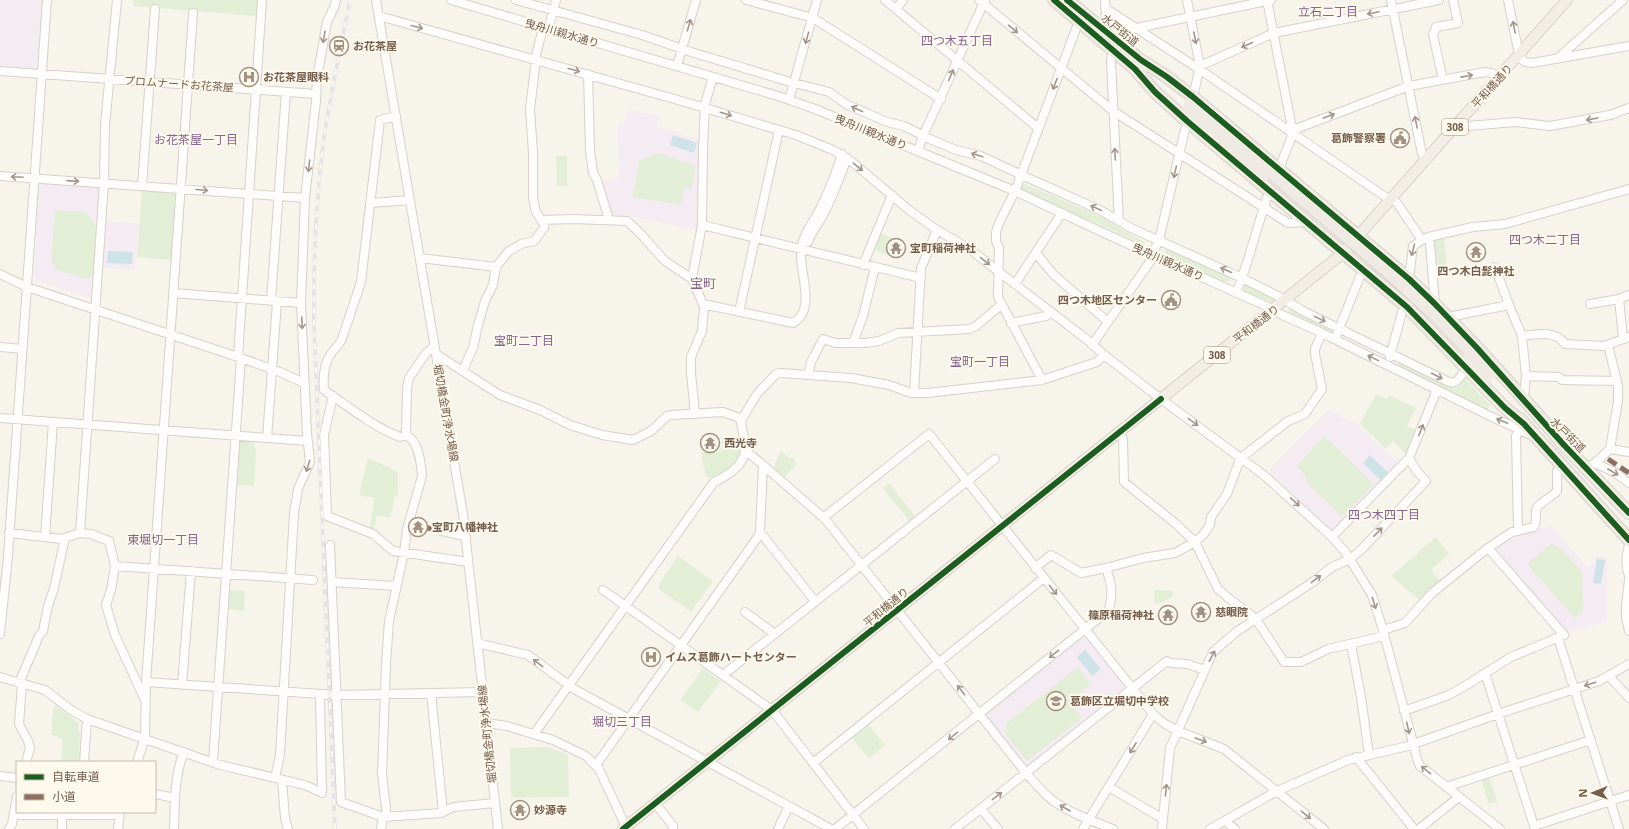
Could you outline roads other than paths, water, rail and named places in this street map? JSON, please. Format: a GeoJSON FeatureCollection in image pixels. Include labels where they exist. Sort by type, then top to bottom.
{"type":"FeatureCollection","features":[{"type":"Feature","properties":{"kind":"highway","name":"水戸街道"},"geometry":{"type":"LineString","coordinates":[[1054,0],[1113,50],[1138,65]]}},
{"type":"Feature","properties":{"kind":"highway","name":"水戸街道"},"geometry":{"type":"LineString","coordinates":[[1067,0],[1105,32],[1138,65],[1387,271],[1434,314],[1488,376],[1564,445],[1591,465],[1629,513]]}},
{"type":"Feature","properties":{"kind":"highway"},"geometry":{"type":"LineString","coordinates":[[1138,65],[1155,92],[1189,108],[1278,169],[1409,280],[1448,317],[1524,398],[1564,445]]}},
{"type":"Feature","properties":{"kind":"highway"},"geometry":{"type":"LineString","coordinates":[[1189,108],[1270,190],[1406,307],[1522,426]]}},
{"type":"Feature","properties":{"kind":"highway","name":"水戸街道"},"geometry":{"type":"LineString","coordinates":[[1488,376],[1522,426],[1538,438],[1629,540]]}},
{"type":"Feature","properties":{"kind":"highway","name":"水戸街道"},"geometry":{"type":"LineString","coordinates":[[1562,466],[1602,501],[1629,530]]}},
{"type":"Feature","properties":{"kind":"main road","name":"平和橋通り"},"geometry":{"type":"LineString","coordinates":[[625,828],[655,802],[1120,433],[1343,253],[1359,237],[1567,0]]}},
{"type":"Feature","properties":{"kind":"street"},"geometry":{"type":"LineString","coordinates":[[0,634],[4,606],[47,0]]}},
{"type":"Feature","properties":{"kind":"street"},"geometry":{"type":"LineString","coordinates":[[80,533],[104,183],[105,133],[117,0]]}},
{"type":"Feature","properties":{"kind":"street"},"geometry":{"type":"LineString","coordinates":[[213,762],[236,435],[241,299],[262,0]]}},
{"type":"Feature","properties":{"kind":"street"},"geometry":{"type":"LineString","coordinates":[[288,829],[279,779],[283,691],[295,500],[310,465],[304,383],[301,303],[305,198],[317,78],[327,22],[336,0]]}},
{"type":"Feature","properties":{"kind":"street","name":"堀切橋金町浄水場線"},"geometry":{"type":"LineString","coordinates":[[376,0],[456,469],[498,829]]}},
{"type":"Feature","properties":{"kind":"street","name":"曳舟川親水通り"},"geometry":{"type":"LineString","coordinates":[[451,0],[789,100],[850,123],[1015,191],[1335,339],[1437,390],[1522,426]]}},
{"type":"Feature","properties":{"kind":"street"},"geometry":{"type":"LineString","coordinates":[[516,0],[642,35],[682,49],[829,92],[846,104],[887,122],[904,126],[956,150],[981,156],[1100,210],[1131,228],[1242,278],[1339,328],[1453,383],[1456,382],[1466,369]]}},
{"type":"Feature","properties":{"kind":"street"},"geometry":{"type":"LineString","coordinates":[[463,370],[473,348],[478,325],[492,284],[496,267],[503,256],[515,246],[537,239],[544,228],[542,220],[536,212],[533,198],[533,153],[530,109],[536,59],[556,0]]}},
{"type":"Feature","properties":{"kind":"street"},"geometry":{"type":"LineString","coordinates":[[677,66],[696,0]]}},
{"type":"Feature","properties":{"kind":"street"},"geometry":{"type":"LineString","coordinates":[[746,0],[813,18],[941,99]]}},
{"type":"Feature","properties":{"kind":"street"},"geometry":{"type":"LineString","coordinates":[[789,100],[817,0]]}},
{"type":"Feature","properties":{"kind":"street"},"geometry":{"type":"LineString","coordinates":[[885,0],[1038,128]]}},
{"type":"Feature","properties":{"kind":"street"},"geometry":{"type":"LineString","coordinates":[[896,9],[903,0]]}},
{"type":"Feature","properties":{"kind":"street"},"geometry":{"type":"LineString","coordinates":[[1092,345],[1153,255],[1159,240],[1189,108],[1200,68],[1187,0]]}},
{"type":"Feature","properties":{"kind":"street"},"geometry":{"type":"LineString","coordinates":[[1105,4],[1105,32],[1269,0],[1293,131],[1278,169]]}},
{"type":"Feature","properties":{"kind":"street"},"geometry":{"type":"LineString","coordinates":[[1391,0],[1422,154],[1426,159]]}},
{"type":"Feature","properties":{"kind":"street"},"geometry":{"type":"LineString","coordinates":[[1200,68],[1274,33],[1438,0]]}},
{"type":"Feature","properties":{"kind":"street"},"geometry":{"type":"LineString","coordinates":[[1443,80],[1433,35],[1436,27],[1458,23],[1453,0]]}},
{"type":"Feature","properties":{"kind":"street"},"geometry":{"type":"LineString","coordinates":[[1508,0],[1519,55],[1528,63],[1629,46]]}},
{"type":"Feature","properties":{"kind":"street"},"geometry":{"type":"LineString","coordinates":[[1557,59],[1623,0]]}},
{"type":"Feature","properties":{"kind":"street"},"geometry":{"type":"LineString","coordinates":[[918,151],[923,136],[941,99],[983,1],[1061,69],[1113,111],[1288,223],[1307,222]]}},
{"type":"Feature","properties":{"kind":"street"},"geometry":{"type":"LineString","coordinates":[[1105,4],[1134,27],[1200,68],[1397,203],[1430,244],[1435,304]]}},
{"type":"Feature","properties":{"kind":"street"},"geometry":{"type":"LineString","coordinates":[[142,186],[155,9]]}},
{"type":"Feature","properties":{"kind":"street"},"geometry":{"type":"LineString","coordinates":[[137,761],[145,738],[146,682],[193,13]]}},
{"type":"Feature","properties":{"kind":"street"},"geometry":{"type":"LineString","coordinates":[[379,16],[706,108],[812,141],[844,156],[909,210],[937,230],[968,248],[1161,399],[1242,458],[1278,487],[1332,537],[1350,559],[1372,595],[1412,744],[1420,766],[1500,829]]}},
{"type":"Feature","properties":{"kind":"street"},"geometry":{"type":"LineString","coordinates":[[1042,380],[998,297],[999,248],[996,241],[996,232],[1015,191],[1079,21]]}},
{"type":"Feature","properties":{"kind":"street"},"geometry":{"type":"LineString","coordinates":[[1113,50],[1111,61],[1119,221]]}},
{"type":"Feature","properties":{"kind":"street","name":"プロムナードお花茶屋"},"geometry":{"type":"LineString","coordinates":[[0,71],[316,94]]}},
{"type":"Feature","properties":{"kind":"street"},"geometry":{"type":"LineString","coordinates":[[1293,131],[1409,86],[1485,72],[1492,73],[1498,78]]}},
{"type":"Feature","properties":{"kind":"street"},"geometry":{"type":"LineString","coordinates":[[588,74],[590,151],[593,173],[597,180],[609,220]]}},
{"type":"Feature","properties":{"kind":"street"},"geometry":{"type":"LineString","coordinates":[[695,414],[691,357],[702,331],[703,304],[692,278],[702,225],[703,148],[706,100],[712,77]]}},
{"type":"Feature","properties":{"kind":"street"},"geometry":{"type":"LineString","coordinates":[[267,438],[272,369],[279,196],[286,92]]}},
{"type":"Feature","properties":{"kind":"street"},"geometry":{"type":"LineString","coordinates":[[1460,121],[1467,126],[1516,122],[1550,126],[1610,116],[1629,108]]}},
{"type":"Feature","properties":{"kind":"street"},"geometry":{"type":"LineString","coordinates":[[381,829],[385,817],[382,774],[388,621],[404,553],[407,529],[422,476],[422,467],[415,443],[411,438],[406,435],[400,437],[393,434],[359,415],[324,390],[323,374],[331,353],[342,339],[361,282],[380,120],[396,116]]}},
{"type":"Feature","properties":{"kind":"street"},"geometry":{"type":"LineString","coordinates":[[739,312],[779,130]]}},
{"type":"Feature","properties":{"kind":"street"},"geometry":{"type":"LineString","coordinates":[[703,304],[793,323],[796,322],[805,309],[806,289],[802,272],[804,250],[827,207],[844,156]]}},
{"type":"Feature","properties":{"kind":"street"},"geometry":{"type":"LineString","coordinates":[[0,176],[305,198]]}},
{"type":"Feature","properties":{"kind":"street"},"geometry":{"type":"LineString","coordinates":[[1409,280],[1412,248],[1416,242],[1425,238],[1473,227],[1505,224],[1629,189]]}},
{"type":"Feature","properties":{"kind":"street"},"geometry":{"type":"LineString","coordinates":[[1236,293],[1242,278],[1263,207],[1270,190]]}},
{"type":"Feature","properties":{"kind":"street"},"geometry":{"type":"LineString","coordinates":[[863,265],[892,195]]}},
{"type":"Feature","properties":{"kind":"street"},"geometry":{"type":"LineString","coordinates":[[371,203],[410,200]]}},
{"type":"Feature","properties":{"kind":"street"},"geometry":{"type":"LineString","coordinates":[[1015,284],[1062,213]]}},
{"type":"Feature","properties":{"kind":"street"},"geometry":{"type":"LineString","coordinates":[[542,220],[627,221],[665,261],[692,278]]}},
{"type":"Feature","properties":{"kind":"street"},"geometry":{"type":"LineString","coordinates":[[702,225],[921,278]]}},
{"type":"Feature","properties":{"kind":"street"},"geometry":{"type":"LineString","coordinates":[[914,393],[921,268],[937,230]]}},
{"type":"Feature","properties":{"kind":"street"},"geometry":{"type":"LineString","coordinates":[[1036,253],[1054,274],[1108,322]]}},
{"type":"Feature","properties":{"kind":"street"},"geometry":{"type":"LineString","coordinates":[[420,258],[496,267]]}},
{"type":"Feature","properties":{"kind":"street"},"geometry":{"type":"LineString","coordinates":[[1495,267],[1522,336],[1526,376],[1524,398]]}},
{"type":"Feature","properties":{"kind":"street"},"geometry":{"type":"LineString","coordinates":[[853,343],[863,316],[875,268]]}},
{"type":"Feature","properties":{"kind":"street"},"geometry":{"type":"LineString","coordinates":[[1335,339],[1362,269]]}},
{"type":"Feature","properties":{"kind":"street"},"geometry":{"type":"LineString","coordinates":[[0,274],[27,287],[272,369],[304,383]]}},
{"type":"Feature","properties":{"kind":"street"},"geometry":{"type":"LineString","coordinates":[[173,293],[301,303]]}},
{"type":"Feature","properties":{"kind":"street"},"geometry":{"type":"LineString","coordinates":[[1590,304],[1629,296]]}},
{"type":"Feature","properties":{"kind":"street"},"geometry":{"type":"LineString","coordinates":[[1522,336],[1552,334],[1562,340],[1565,344],[1593,346],[1608,345],[1626,338],[1618,299]]}},
{"type":"Feature","properties":{"kind":"street"},"geometry":{"type":"LineString","coordinates":[[808,375],[811,362],[823,339],[835,343],[853,343],[879,341],[898,333],[969,329],[976,326],[1001,305]]}},
{"type":"Feature","properties":{"kind":"street"},"geometry":{"type":"LineString","coordinates":[[1448,317],[1509,306]]}},
{"type":"Feature","properties":{"kind":"street"},"geometry":{"type":"LineString","coordinates":[[1387,364],[1392,354],[1402,312],[1406,307]]}},
{"type":"Feature","properties":{"kind":"street"},"geometry":{"type":"LineString","coordinates":[[1011,323],[1046,316],[1051,312]]}},
{"type":"Feature","properties":{"kind":"street"},"geometry":{"type":"LineString","coordinates":[[1035,568],[1051,554],[1081,572],[1106,568],[1144,558],[1175,553],[1195,542],[1210,525],[1211,517],[1227,494],[1238,462],[1288,421],[1305,414],[1322,389],[1315,349],[1322,333]]}},
{"type":"Feature","properties":{"kind":"street"},"geometry":{"type":"LineString","coordinates":[[1591,465],[1610,449],[1618,401],[1617,381],[1608,345]]}},
{"type":"Feature","properties":{"kind":"street"},"geometry":{"type":"LineString","coordinates":[[0,347],[22,349]]}},
{"type":"Feature","properties":{"kind":"street"},"geometry":{"type":"LineString","coordinates":[[406,435],[407,388],[409,378],[426,353],[430,350],[436,351],[482,385],[500,395],[540,410],[570,425],[611,437],[633,440],[651,431],[667,416],[723,412],[742,419]]}},
{"type":"Feature","properties":{"kind":"street"},"geometry":{"type":"LineString","coordinates":[[534,734],[714,482],[731,473],[740,462],[745,450],[740,422],[757,394],[776,374],[851,378],[889,385],[914,393],[928,393],[1042,380],[1097,362],[1104,355]]}},
{"type":"Feature","properties":{"kind":"street"},"geometry":{"type":"LineString","coordinates":[[1526,376],[1559,377],[1562,380],[1617,381]]}},
{"type":"Feature","properties":{"kind":"street"},"geometry":{"type":"LineString","coordinates":[[1332,537],[1409,458],[1437,390]]}},
{"type":"Feature","properties":{"kind":"street"},"geometry":{"type":"LineString","coordinates":[[333,396],[324,435],[327,516],[373,534],[392,551],[468,562]]}},
{"type":"Feature","properties":{"kind":"street"},"geometry":{"type":"LineString","coordinates":[[0,418],[308,441]]}},
{"type":"Feature","properties":{"kind":"street"},"geometry":{"type":"LineString","coordinates":[[45,537],[53,422]]}},
{"type":"Feature","properties":{"kind":"street"},"geometry":{"type":"LineString","coordinates":[[1518,531],[1516,436],[1522,426]]}},
{"type":"Feature","properties":{"kind":"street"},"geometry":{"type":"LineString","coordinates":[[1120,433],[1123,439],[1124,482],[1175,523],[1195,542],[1218,589],[1256,619],[1284,662],[1301,662],[1328,649],[1351,644],[1383,633],[1405,622],[1432,593],[1488,548],[1512,532],[1534,527],[1536,525],[1536,510],[1557,491],[1558,471],[1562,466]]}},
{"type":"Feature","properties":{"kind":"street"},"geometry":{"type":"LineString","coordinates":[[823,518],[929,434],[1153,714],[1165,724],[1178,731],[1224,749],[1324,829]]}},
{"type":"Feature","properties":{"kind":"street"},"geometry":{"type":"LineString","coordinates":[[1610,449],[1629,452]]}},
{"type":"Feature","properties":{"kind":"street"},"geometry":{"type":"LineString","coordinates":[[745,450],[823,518],[1026,773],[1051,799],[1089,820],[1113,829]]}},
{"type":"Feature","properties":{"kind":"street"},"geometry":{"type":"LineString","coordinates":[[723,675],[995,458]]}},
{"type":"Feature","properties":{"kind":"street"},"geometry":{"type":"LineString","coordinates":[[1162,829],[1170,748],[1217,647],[1256,619],[1313,582],[1332,566],[1350,559],[1362,550],[1426,481],[1412,465],[1409,458]]}},
{"type":"Feature","properties":{"kind":"street"},"geometry":{"type":"LineString","coordinates":[[1591,465],[1614,472],[1629,483]]}},
{"type":"Feature","properties":{"kind":"street"},"geometry":{"type":"LineString","coordinates":[[596,764],[757,538],[760,532],[763,466]]}},
{"type":"Feature","properties":{"kind":"street"},"geometry":{"type":"LineString","coordinates":[[442,531],[465,536]]}},
{"type":"Feature","properties":{"kind":"street"},"geometry":{"type":"LineString","coordinates":[[760,532],[816,601]]}},
{"type":"Feature","properties":{"kind":"street"},"geometry":{"type":"LineString","coordinates":[[9,533],[61,539],[80,533],[91,534],[109,541],[115,566],[111,590],[106,605],[115,635],[145,700]]}},
{"type":"Feature","properties":{"kind":"street"},"geometry":{"type":"LineString","coordinates":[[26,761],[30,748],[19,724],[21,684],[39,636],[43,631],[65,538]]}},
{"type":"Feature","properties":{"kind":"street"},"geometry":{"type":"LineString","coordinates":[[330,545],[341,802],[385,817],[443,812],[453,807],[495,804]]}},
{"type":"Feature","properties":{"kind":"street"},"geometry":{"type":"LineString","coordinates":[[1629,545],[1626,565],[1629,576]]}},
{"type":"Feature","properties":{"kind":"street"},"geometry":{"type":"LineString","coordinates":[[1404,711],[1449,695],[1512,657],[1559,639],[1564,635],[1488,548]]}},
{"type":"Feature","properties":{"kind":"street"},"geometry":{"type":"LineString","coordinates":[[115,566],[313,580]]}},
{"type":"Feature","properties":{"kind":"street"},"geometry":{"type":"LineString","coordinates":[[835,829],[1109,610],[1112,587],[1106,568]]}},
{"type":"Feature","properties":{"kind":"street"},"geometry":{"type":"LineString","coordinates":[[182,685],[191,571]]}},
{"type":"Feature","properties":{"kind":"street"},"geometry":{"type":"LineString","coordinates":[[813,763],[1044,578]]}},
{"type":"Feature","properties":{"kind":"street"},"geometry":{"type":"LineString","coordinates":[[1629,580],[1626,617],[1629,631]]}},
{"type":"Feature","properties":{"kind":"street"},"geometry":{"type":"LineString","coordinates":[[332,582],[396,586]]}},
{"type":"Feature","properties":{"kind":"street"},"geometry":{"type":"LineString","coordinates":[[603,590],[772,710],[864,829]]}},
{"type":"Feature","properties":{"kind":"street"},"geometry":{"type":"LineString","coordinates":[[745,612],[775,634]]}},
{"type":"Feature","properties":{"kind":"street"},"geometry":{"type":"LineString","coordinates":[[1559,639],[1619,829]]}},
{"type":"Feature","properties":{"kind":"street"},"geometry":{"type":"LineString","coordinates":[[477,643],[528,655],[569,686],[831,829]]}},
{"type":"Feature","properties":{"kind":"street"},"geometry":{"type":"LineString","coordinates":[[1351,644],[1361,697],[1369,755]]}},
{"type":"Feature","properties":{"kind":"street"},"geometry":{"type":"LineString","coordinates":[[956,829],[1167,661],[1171,663],[1187,664],[1205,670]]}},
{"type":"Feature","properties":{"kind":"street"},"geometry":{"type":"LineString","coordinates":[[1210,829],[1277,792],[1356,758],[1412,744],[1498,714],[1599,682],[1629,664]]}},
{"type":"Feature","properties":{"kind":"street"},"geometry":{"type":"LineString","coordinates":[[1485,674],[1534,827],[1629,795]]}},
{"type":"Feature","properties":{"kind":"street"},"geometry":{"type":"LineString","coordinates":[[1609,676],[1629,698]]}},
{"type":"Feature","properties":{"kind":"street"},"geometry":{"type":"LineString","coordinates":[[0,677],[44,690],[71,710],[87,719],[213,762],[244,771],[305,785],[322,793],[320,694]]}},
{"type":"Feature","properties":{"kind":"street"},"geometry":{"type":"LineString","coordinates":[[146,682],[336,695],[482,692]]}},
{"type":"Feature","properties":{"kind":"street"},"geometry":{"type":"LineString","coordinates":[[431,693],[443,812]]}},
{"type":"Feature","properties":{"kind":"street"},"geometry":{"type":"LineString","coordinates":[[1083,829],[1153,714]]}},
{"type":"Feature","properties":{"kind":"street"},"geometry":{"type":"LineString","coordinates":[[84,761],[87,719]]}},
{"type":"Feature","properties":{"kind":"street"},"geometry":{"type":"LineString","coordinates":[[486,723],[507,726],[553,740],[578,751],[596,764],[625,828]]}},
{"type":"Feature","properties":{"kind":"street"},"geometry":{"type":"LineString","coordinates":[[1446,787],[1591,740]]}},
{"type":"Feature","properties":{"kind":"street"},"geometry":{"type":"LineString","coordinates":[[174,829],[175,798],[180,760],[184,752]]}},
{"type":"Feature","properties":{"kind":"street"},"geometry":{"type":"LineString","coordinates":[[1356,758],[1414,829]]}},
{"type":"Feature","properties":{"kind":"street"},"geometry":{"type":"LineString","coordinates":[[0,776],[16,778]]}},
{"type":"Feature","properties":{"kind":"street"},"geometry":{"type":"LineString","coordinates":[[1109,787],[1163,819]]}},
{"type":"Feature","properties":{"kind":"street"},"geometry":{"type":"LineString","coordinates":[[156,794],[175,798]]}},
{"type":"Feature","properties":{"kind":"street"},"geometry":{"type":"LineString","coordinates":[[1419,829],[1459,797]]}},
{"type":"Feature","properties":{"kind":"street"},"geometry":{"type":"LineString","coordinates":[[9,829],[12,824],[16,802]]}},
{"type":"Feature","properties":{"kind":"street"},"geometry":{"type":"LineString","coordinates":[[655,802],[673,826],[673,829]]}},
{"type":"Feature","properties":{"kind":"street"},"geometry":{"type":"LineString","coordinates":[[778,829],[789,806]]}},
{"type":"Feature","properties":{"kind":"street"},"geometry":{"type":"LineString","coordinates":[[981,809],[998,829]]}},
{"type":"Feature","properties":{"kind":"street"},"geometry":{"type":"LineString","coordinates":[[14,815],[85,813],[119,814],[118,829]]}},
{"type":"Feature","properties":{"kind":"street"},"geometry":{"type":"LineString","coordinates":[[62,814],[62,829]]}},
{"type":"Feature","properties":{"kind":"street"},"geometry":{"type":"LineString","coordinates":[[1225,821],[1235,829]]}},
{"type":"Feature","properties":{"kind":"railway"},"geometry":{"type":"LineString","coordinates":[[335,829],[314,325],[314,278],[317,208],[324,137],[350,0]]}},
{"type":"Feature","properties":{"kind":"place","name":"お花茶屋"},"geometry":{"type":"Point","coordinates":[339,46]}},
{"type":"Feature","properties":{"kind":"place","name":"お花茶屋眼科"},"geometry":{"type":"Point","coordinates":[249,77]}},
{"type":"Feature","properties":{"kind":"place","name":"葛飾警察署"},"geometry":{"type":"Point","coordinates":[1400,138]}},
{"type":"Feature","properties":{"kind":"place","name":"宝町稲荷神社"},"geometry":{"type":"Point","coordinates":[896,248]}},
{"type":"Feature","properties":{"kind":"place","name":"四つ木白髭神社"},"geometry":{"type":"Point","coordinates":[1476,252]}},
{"type":"Feature","properties":{"kind":"place","name":"四つ木地区センター"},"geometry":{"type":"Point","coordinates":[1171,300]}},
{"type":"Feature","properties":{"kind":"place","name":"西光寺"},"geometry":{"type":"Point","coordinates":[710,443]}},
{"type":"Feature","properties":{"kind":"place","name":"宝町八幡神社"},"geometry":{"type":"Point","coordinates":[418,527]}},
{"type":"Feature","properties":{"kind":"place","name":"慈眼院"},"geometry":{"type":"Point","coordinates":[1201,612]}},
{"type":"Feature","properties":{"kind":"place","name":"篠原稲荷神社"},"geometry":{"type":"Point","coordinates":[1168,615]}},
{"type":"Feature","properties":{"kind":"place","name":"イムス葛飾ハートセンター"},"geometry":{"type":"Point","coordinates":[651,657]}},
{"type":"Feature","properties":{"kind":"place","name":"葛飾区立堀切中学校"},"geometry":{"type":"Point","coordinates":[1056,701]}},
{"type":"Feature","properties":{"kind":"place","name":"妙源寺"},"geometry":{"type":"Point","coordinates":[520,810]}},
{"type":"Feature","properties":{"kind":"district","name":"立石二丁目"},"geometry":{"type":"Point","coordinates":[1328,12]}},
{"type":"Feature","properties":{"kind":"district","name":"四つ木五丁目"},"geometry":{"type":"Point","coordinates":[957,41]}},
{"type":"Feature","properties":{"kind":"district","name":"お花茶屋一丁目"},"geometry":{"type":"Point","coordinates":[196,140]}},
{"type":"Feature","properties":{"kind":"district","name":"四つ木二丁目"},"geometry":{"type":"Point","coordinates":[1545,240]}},
{"type":"Feature","properties":{"kind":"district","name":"宝町"},"geometry":{"type":"Point","coordinates":[703,283]}},
{"type":"Feature","properties":{"kind":"district","name":"宝町二丁目"},"geometry":{"type":"Point","coordinates":[524,341]}},
{"type":"Feature","properties":{"kind":"district","name":"宝町一丁目"},"geometry":{"type":"Point","coordinates":[980,362]}},
{"type":"Feature","properties":{"kind":"district","name":"四つ木四丁目"},"geometry":{"type":"Point","coordinates":[1384,515]}},
{"type":"Feature","properties":{"kind":"district","name":"東堀切一丁目"},"geometry":{"type":"Point","coordinates":[163,540]}},
{"type":"Feature","properties":{"kind":"district","name":"堀切三丁目"},"geometry":{"type":"Point","coordinates":[622,722]}}]}
